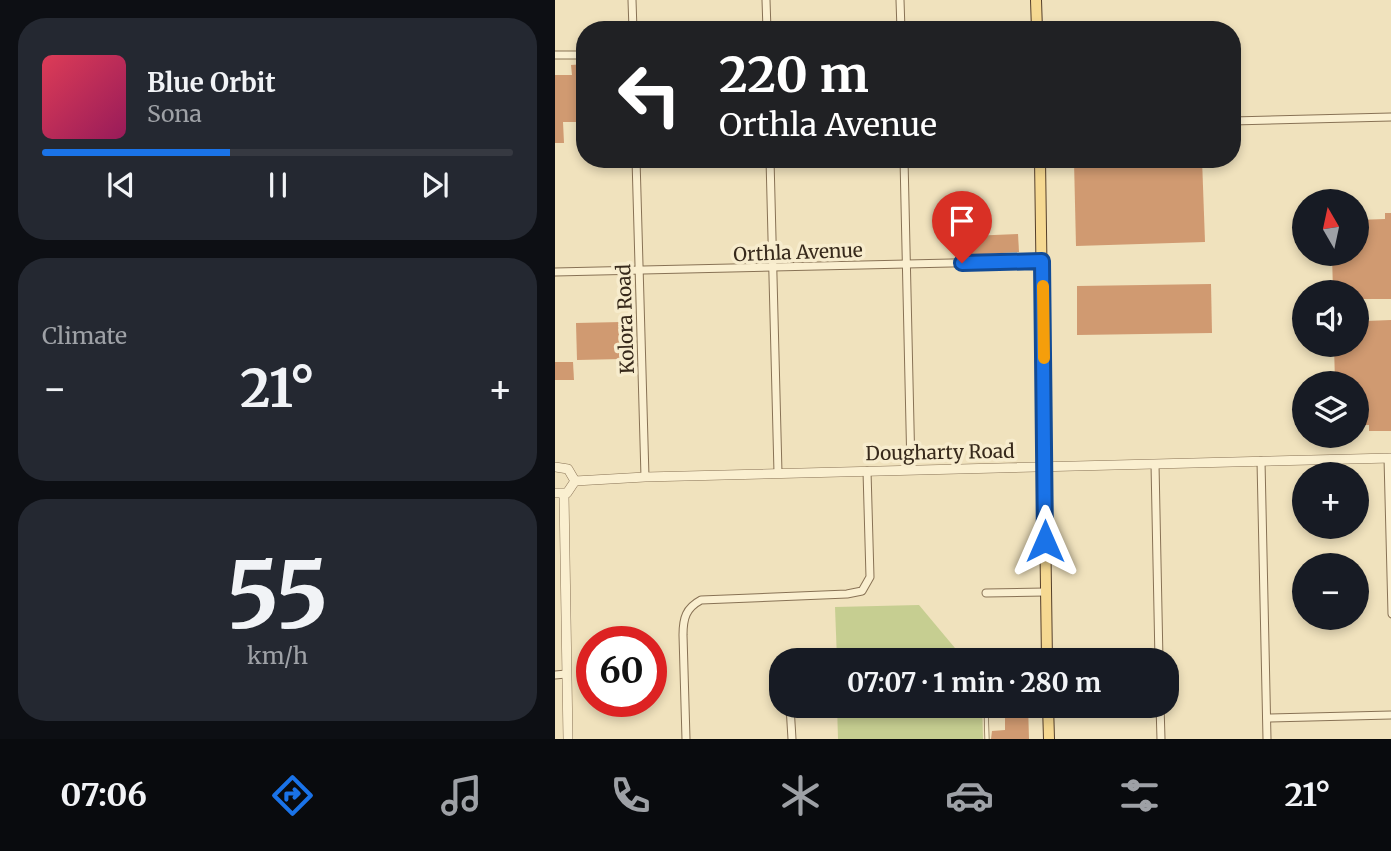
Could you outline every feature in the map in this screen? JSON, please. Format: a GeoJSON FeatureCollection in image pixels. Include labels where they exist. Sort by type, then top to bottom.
{"type":"FeatureCollection","features":[{"type":"Feature","properties":{"kind":"main road"},"geometry":{"type":"LineString","coordinates":[[1036,0],[1037,21]]}},
{"type":"Feature","properties":{"kind":"main road"},"geometry":{"type":"LineString","coordinates":[[1040,168],[1047,648]]}},
{"type":"Feature","properties":{"kind":"main road"},"geometry":{"type":"LineString","coordinates":[[1048,718],[1049,739]]}},
{"type":"Feature","properties":{"kind":"street"},"geometry":{"type":"LineString","coordinates":[[632,0],[633,21]]}},
{"type":"Feature","properties":{"kind":"street"},"geometry":{"type":"LineString","coordinates":[[766,0],[767,21]]}},
{"type":"Feature","properties":{"kind":"street"},"geometry":{"type":"LineString","coordinates":[[900,0],[901,21]]}},
{"type":"Feature","properties":{"kind":"street"},"geometry":{"type":"LineString","coordinates":[[555,55],[576,54]]}},
{"type":"Feature","properties":{"kind":"street"},"geometry":{"type":"LineString","coordinates":[[1241,121],[1391,117]]}},
{"type":"Feature","properties":{"kind":"street","name":"Kolora Road"},"geometry":{"type":"LineString","coordinates":[[636,168],[645,477]]}},
{"type":"Feature","properties":{"kind":"street"},"geometry":{"type":"LineString","coordinates":[[770,168],[778,473]]}},
{"type":"Feature","properties":{"kind":"street"},"geometry":{"type":"LineString","coordinates":[[904,168],[911,470]]}},
{"type":"Feature","properties":{"kind":"street","name":"Orthla Avenue"},"geometry":{"type":"LineString","coordinates":[[555,272],[1042,261]]}},
{"type":"Feature","properties":{"kind":"street"},"geometry":{"type":"LineString","coordinates":[[1390,458],[1391,614]]}},
{"type":"Feature","properties":{"kind":"street","name":"Dougharty Road"},"geometry":{"type":"LineString","coordinates":[[575,481],[778,473],[1390,458]]}},
{"type":"Feature","properties":{"kind":"street"},"geometry":{"type":"LineString","coordinates":[[1261,461],[1267,739]]}},
{"type":"Feature","properties":{"kind":"street"},"geometry":{"type":"LineString","coordinates":[[1155,464],[1159,648]]}},
{"type":"Feature","properties":{"kind":"street"},"geometry":{"type":"LineString","coordinates":[[555,467],[568,468],[575,481],[571,490],[560,494],[568,739]]}},
{"type":"Feature","properties":{"kind":"street"},"geometry":{"type":"LineString","coordinates":[[686,739],[683,628],[687,611],[701,600],[847,594],[862,591],[870,577],[867,471]]}},
{"type":"Feature","properties":{"kind":"street"},"geometry":{"type":"LineString","coordinates":[[985,593],[1045,592]]}},
{"type":"Feature","properties":{"kind":"street"},"geometry":{"type":"LineString","coordinates":[[555,675],[566,674]]}},
{"type":"Feature","properties":{"kind":"street"},"geometry":{"type":"LineString","coordinates":[[1267,718],[1391,715]]}},
{"type":"Feature","properties":{"kind":"street"},"geometry":{"type":"LineString","coordinates":[[791,718],[792,739]]}},
{"type":"Feature","properties":{"kind":"street"},"geometry":{"type":"LineString","coordinates":[[1160,718],[1161,739]]}},
{"type":"Feature","properties":{"kind":"lane"},"geometry":{"type":"LineString","coordinates":[[986,718],[987,739]]}},
{"type":"Feature","properties":{"kind":"green space"},"geometry":{"type":"Polygon","coordinates":[[[919,605],[955,648],[837,648],[835,607],[919,605]]]}},
{"type":"Feature","properties":{"kind":"green space"},"geometry":{"type":"Polygon","coordinates":[[[837,718],[982,718],[983,739],[838,739],[837,718]]]}},
{"type":"Feature","properties":{"kind":"building"},"geometry":{"type":"Polygon","coordinates":[[[571,65],[576,65],[576,122],[563,122],[564,143],[555,143],[555,75],[572,75],[571,65]]]}},
{"type":"Feature","properties":{"kind":"building"},"geometry":{"type":"Polygon","coordinates":[[[1074,168],[1202,168],[1205,242],[1076,246],[1074,168]]]}},
{"type":"Feature","properties":{"kind":"building"},"geometry":{"type":"Polygon","coordinates":[[[1385,213],[1392,213],[1392,299],[1369,299],[1369,280],[1333,280],[1332,266],[1369,266],[1369,220],[1385,219],[1385,213]]]}},
{"type":"Feature","properties":{"kind":"building"},"geometry":{"type":"Polygon","coordinates":[[[1018,234],[1019,252],[969,255],[970,236],[1018,234]]]}},
{"type":"Feature","properties":{"kind":"building"},"geometry":{"type":"Polygon","coordinates":[[[1211,284],[1212,333],[1077,335],[1077,286],[1211,284]]]}},
{"type":"Feature","properties":{"kind":"building"},"geometry":{"type":"Polygon","coordinates":[[[1392,320],[1392,431],[1369,431],[1369,371],[1335,371],[1334,357],[1369,357],[1369,321],[1392,320]]]}},
{"type":"Feature","properties":{"kind":"building"},"geometry":{"type":"Polygon","coordinates":[[[621,322],[622,359],[577,360],[576,323],[621,322]]]}},
{"type":"Feature","properties":{"kind":"building"},"geometry":{"type":"Polygon","coordinates":[[[555,362],[573,362],[574,380],[555,380],[555,362]]]}},
{"type":"Feature","properties":{"kind":"building"},"geometry":{"type":"Polygon","coordinates":[[[1005,718],[1028,718],[1029,739],[991,739],[992,731],[1005,730],[1005,718]]]}},
{"type":"Feature","properties":{"kind":"slow traffic"},"geometry":{"type":"LineString","coordinates":[[1043,286],[1044,358]]}},
{"type":"Feature","properties":{"kind":"route"},"geometry":{"type":"LineString","coordinates":[[962,263],[1042,261],[1045,541]]}}]}
